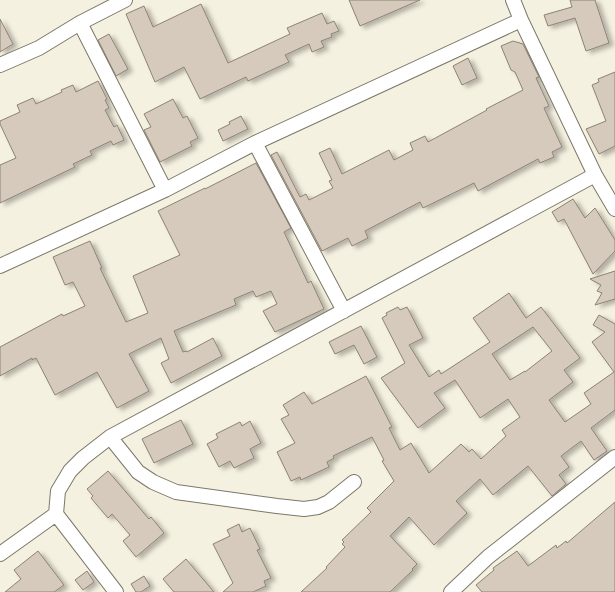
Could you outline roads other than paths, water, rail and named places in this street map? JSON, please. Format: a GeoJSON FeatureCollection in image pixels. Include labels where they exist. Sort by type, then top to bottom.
{"type":"FeatureCollection","features":[{"type":"Feature","properties":{"kind":"street"},"geometry":{"type":"LineString","coordinates":[[0,65],[39,48],[80,23],[125,0]]}},
{"type":"Feature","properties":{"kind":"street"},"geometry":{"type":"LineString","coordinates":[[513,0],[521,20],[596,175],[615,209]]}},
{"type":"Feature","properties":{"kind":"street"},"geometry":{"type":"LineString","coordinates":[[0,266],[165,190],[255,143],[521,20]]}},
{"type":"Feature","properties":{"kind":"street"},"geometry":{"type":"LineString","coordinates":[[80,23],[165,190]]}},
{"type":"Feature","properties":{"kind":"street"},"geometry":{"type":"LineString","coordinates":[[255,143],[344,311]]}},
{"type":"Feature","properties":{"kind":"street"},"geometry":{"type":"LineString","coordinates":[[116,592],[56,514],[58,491],[70,471],[83,458],[110,437],[596,175]]}},
{"type":"Feature","properties":{"kind":"street"},"geometry":{"type":"LineString","coordinates":[[110,437],[138,472],[153,482],[176,492],[304,509],[318,507],[329,502],[354,482]]}},
{"type":"Feature","properties":{"kind":"street"},"geometry":{"type":"LineString","coordinates":[[451,592],[488,557],[615,457]]}},
{"type":"Feature","properties":{"kind":"street"},"geometry":{"type":"LineString","coordinates":[[0,554],[56,514]]}}]}
